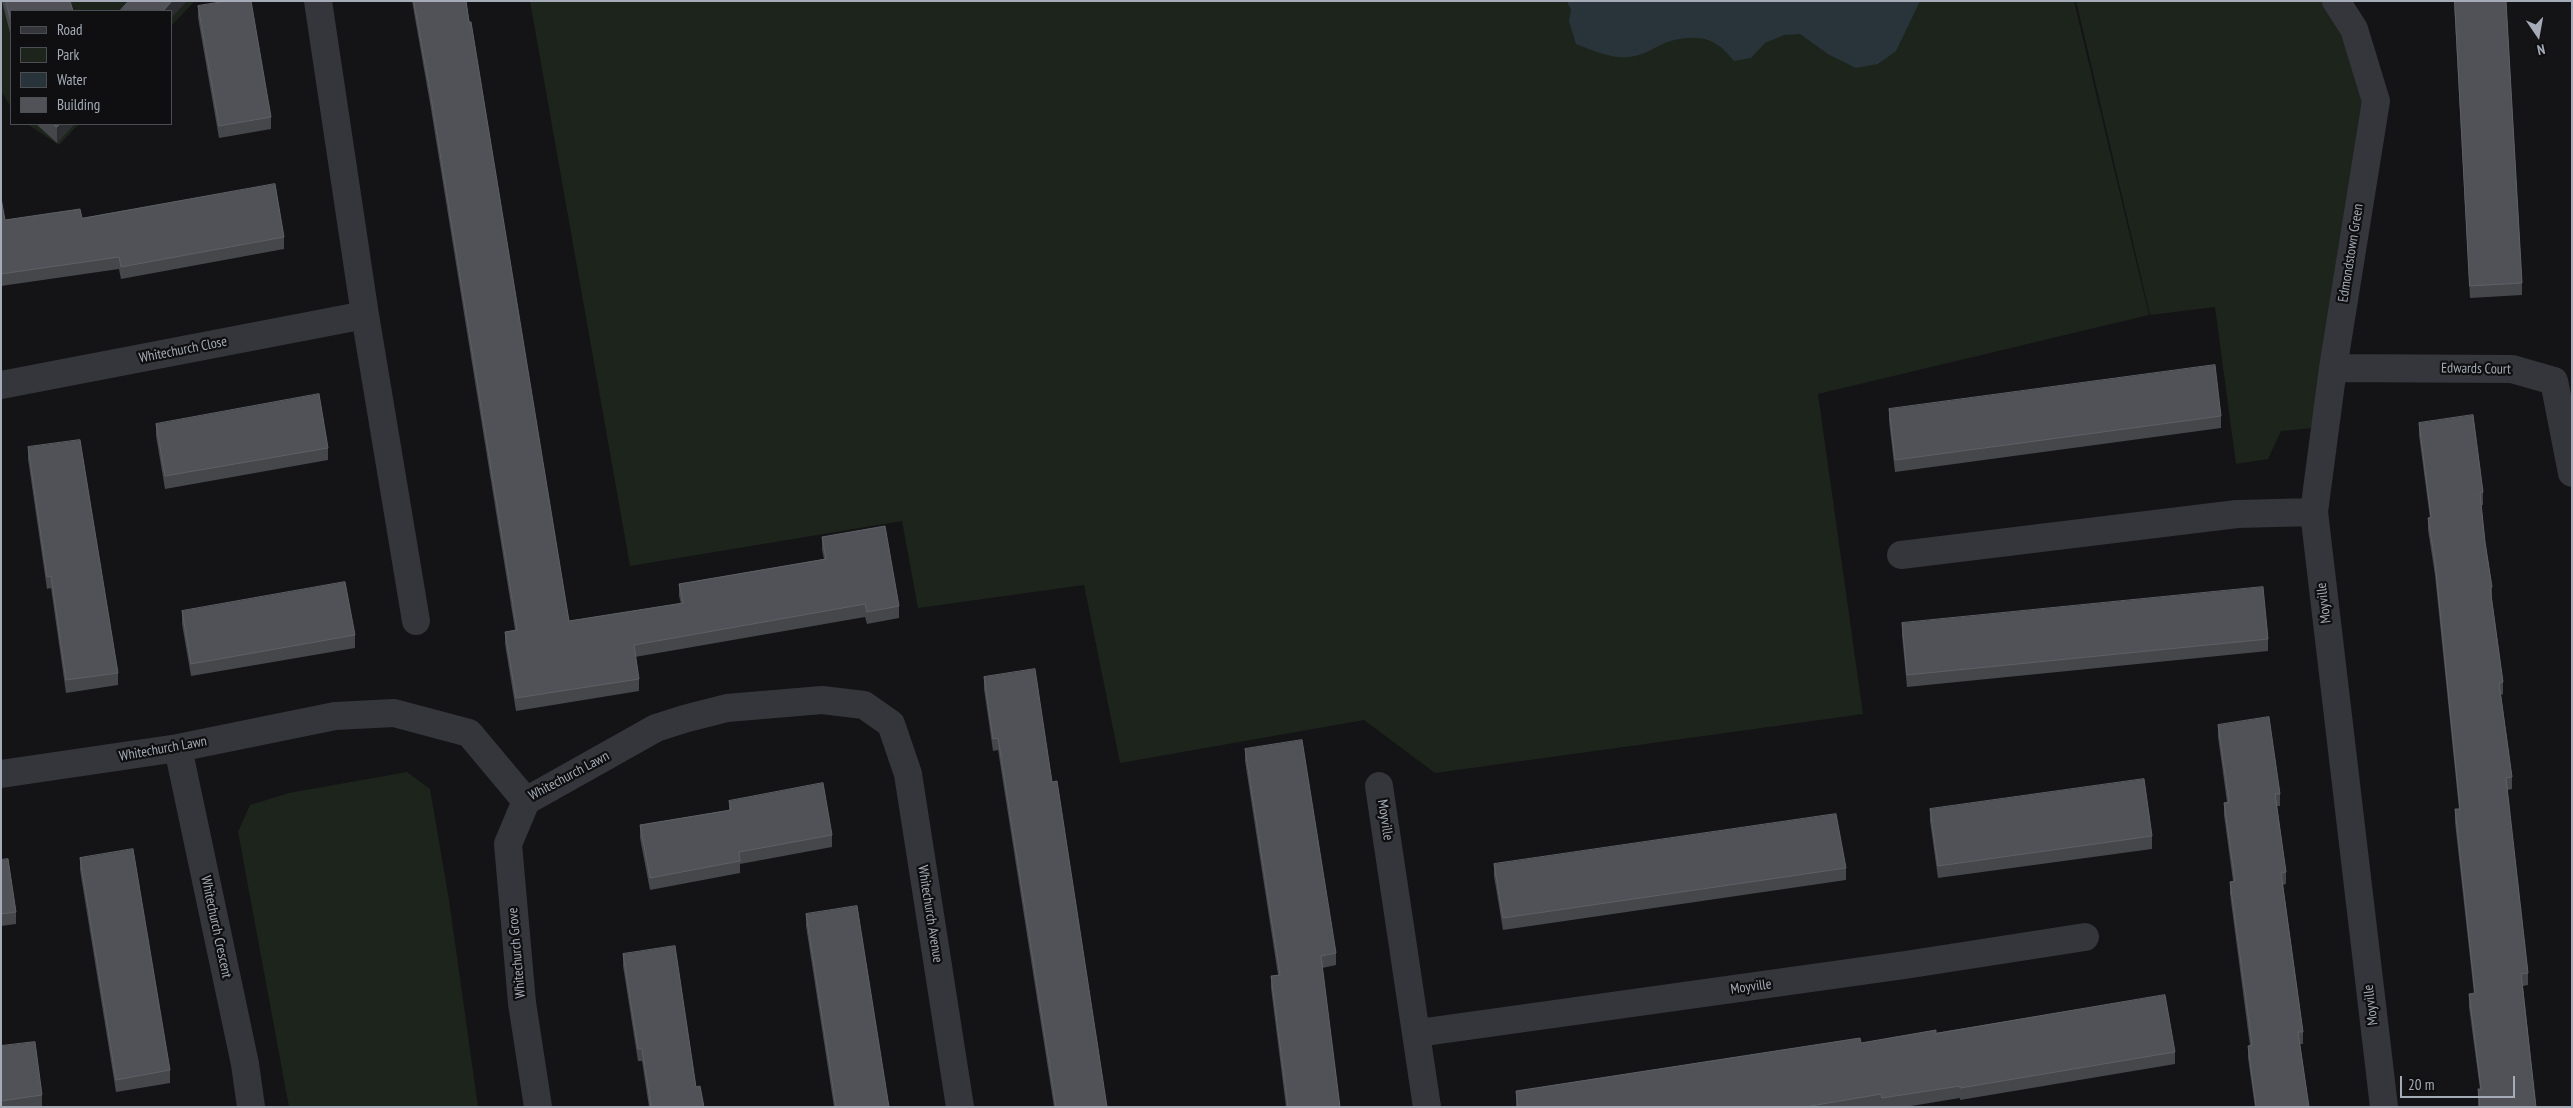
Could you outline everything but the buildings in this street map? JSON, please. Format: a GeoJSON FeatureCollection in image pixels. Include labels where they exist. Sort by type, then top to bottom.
{"type":"FeatureCollection","features":[{"type":"Feature","properties":{"kind":"street"},"geometry":{"type":"LineString","coordinates":[[318,1],[365,315],[416,621]]}},
{"type":"Feature","properties":{"kind":"street","name":"Edmondstown Green"},"geometry":{"type":"LineString","coordinates":[[2314,512],[2333,368],[2376,101],[2354,29],[2336,1]]}},
{"type":"Feature","properties":{"kind":"street","name":"Whitechurch Close"},"geometry":{"type":"LineString","coordinates":[[1,385],[365,315]]}},
{"type":"Feature","properties":{"kind":"street","name":"Edwards Court"},"geometry":{"type":"LineString","coordinates":[[2333,368],[2512,369],[2554,380],[2572,473]]}},
{"type":"Feature","properties":{"kind":"street"},"geometry":{"type":"LineString","coordinates":[[1901,555],[2238,514],[2314,512]]}},
{"type":"Feature","properties":{"kind":"street","name":"Moyville"},"geometry":{"type":"LineString","coordinates":[[2314,512],[2384,1107]]}},
{"type":"Feature","properties":{"kind":"street","name":"Whitechurch Lawn"},"geometry":{"type":"LineString","coordinates":[[1,774],[178,748],[335,716],[394,713],[469,733],[526,801],[656,728],[727,708],[822,700],[864,705],[891,724]]}},
{"type":"Feature","properties":{"kind":"street","name":"Whitechurch Avenue"},"geometry":{"type":"LineString","coordinates":[[891,724],[908,774],[960,1107]]}},
{"type":"Feature","properties":{"kind":"street","name":"Whitechurch Crescent"},"geometry":{"type":"LineString","coordinates":[[178,748],[245,1064],[251,1107]]}},
{"type":"Feature","properties":{"kind":"street","name":"Moyville"},"geometry":{"type":"LineString","coordinates":[[1379,786],[1418,1033],[1427,1107]]}},
{"type":"Feature","properties":{"kind":"street","name":"Whitechurch Grove"},"geometry":{"type":"LineString","coordinates":[[526,801],[508,844],[522,1003],[538,1107]]}},
{"type":"Feature","properties":{"kind":"street","name":"Moyville"},"geometry":{"type":"LineString","coordinates":[[1418,1033],[1905,965],[2085,937]]}},
{"type":"Feature","properties":{"kind":"green space"},"geometry":{"type":"Polygon","coordinates":[[[1,1],[195,1],[172,25],[172,10],[10,10],[10,105],[1,91],[1,1]]]}},
{"type":"Feature","properties":{"kind":"green space"},"geometry":{"type":"Polygon","coordinates":[[[530,1],[2074,1],[2149,315],[1818,394],[1863,714],[1435,773],[1364,720],[1120,763],[1084,585],[918,608],[902,521],[630,566],[530,1]]]}},
{"type":"Feature","properties":{"kind":"green space"},"geometry":{"type":"Polygon","coordinates":[[[2076,1],[2322,1],[2345,39],[2365,105],[2314,428],[2281,431],[2268,459],[2236,464],[2215,307],[2150,315],[2076,1]]]}},
{"type":"Feature","properties":{"kind":"green space"},"geometry":{"type":"Polygon","coordinates":[[[29,125],[78,125],[59,145],[29,125]]]}},
{"type":"Feature","properties":{"kind":"green space"},"geometry":{"type":"Polygon","coordinates":[[[407,772],[430,789],[449,900],[478,1107],[289,1107],[238,832],[250,805],[289,793],[407,772]]]}},
{"type":"Feature","properties":{"kind":"water"},"geometry":{"type":"Polygon","coordinates":[[[1567,1],[1920,1],[1896,51],[1878,64],[1856,68],[1828,54],[1800,34],[1784,35],[1765,43],[1751,58],[1734,61],[1715,43],[1701,38],[1684,38],[1669,41],[1635,56],[1612,56],[1576,44],[1569,21],[1571,10],[1567,1]]]}}]}
